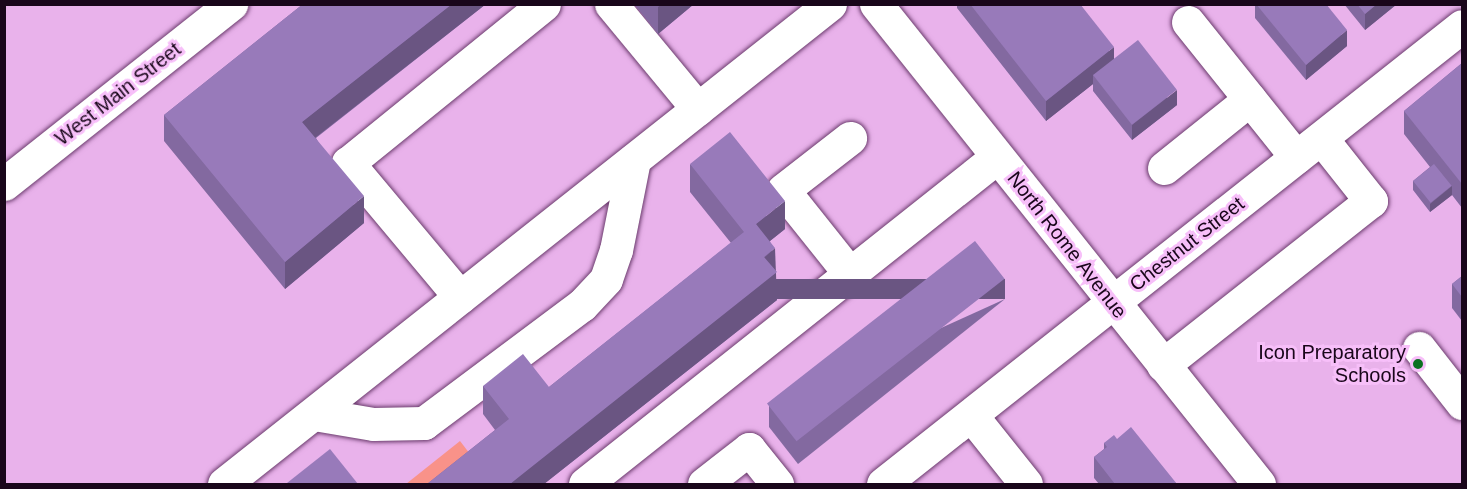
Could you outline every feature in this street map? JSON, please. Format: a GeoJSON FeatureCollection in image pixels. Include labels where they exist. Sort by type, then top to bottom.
{"type":"FeatureCollection","features":[{"type":"Feature","properties":{"kind":"street","name":"West Main Street"},"geometry":{"type":"LineString","coordinates":[[4,184],[231,4]]}},
{"type":"Feature","properties":{"kind":"street"},"geometry":{"type":"LineString","coordinates":[[460,297],[348,162],[544,4]]}},
{"type":"Feature","properties":{"kind":"street"},"geometry":{"type":"LineString","coordinates":[[611,4],[698,109]]}},
{"type":"Feature","properties":{"kind":"street"},"geometry":{"type":"LineString","coordinates":[[224,484],[830,4]]}},
{"type":"Feature","properties":{"kind":"street","name":"North Rome Avenue"},"geometry":{"type":"LineString","coordinates":[[876,4],[1112,303],[1259,484]]}},
{"type":"Feature","properties":{"kind":"street"},"geometry":{"type":"LineString","coordinates":[[1162,365],[1371,201],[1250,99],[1188,22]]}},
{"type":"Feature","properties":{"kind":"street","name":"Chestnut Street"},"geometry":{"type":"LineString","coordinates":[[883,484],[1462,26]]}},
{"type":"Feature","properties":{"kind":"street"},"geometry":{"type":"LineString","coordinates":[[1164,168],[1250,99]]}},
{"type":"Feature","properties":{"kind":"street"},"geometry":{"type":"LineString","coordinates":[[850,138],[783,190],[850,274]]}},
{"type":"Feature","properties":{"kind":"street"},"geometry":{"type":"LineString","coordinates":[[585,484],[997,157]]}},
{"type":"Feature","properties":{"kind":"street"},"geometry":{"type":"LineString","coordinates":[[314,414],[373,424],[424,423],[582,305],[606,279],[616,250],[633,160]]}},
{"type":"Feature","properties":{"kind":"street"},"geometry":{"type":"LineString","coordinates":[[1419,348],[1462,403]]}},
{"type":"Feature","properties":{"kind":"street"},"geometry":{"type":"LineString","coordinates":[[970,415],[1026,484]]}},
{"type":"Feature","properties":{"kind":"street"},"geometry":{"type":"LineString","coordinates":[[704,484],[749,449],[777,484]]}},
{"type":"Feature","properties":{"kind":"shaded area"},"geometry":{"type":"Polygon","coordinates":[[[460,441],[480,467],[458,484],[406,484],[460,441]]]}},
{"type":"Feature","properties":{"kind":"building"},"geometry":{"type":"Polygon","coordinates":[[[303,4],[452,4],[302,122],[364,196],[285,262],[164,115],[303,4]]]}},
{"type":"Feature","properties":{"kind":"building"},"geometry":{"type":"Polygon","coordinates":[[[970,4],[1080,4],[1114,47],[1046,101],[970,4]]]}},
{"type":"Feature","properties":{"kind":"building"},"geometry":{"type":"Polygon","coordinates":[[[1256,4],[1326,4],[1347,30],[1306,65],[1256,4]]]}},
{"type":"Feature","properties":{"kind":"building"},"geometry":{"type":"Polygon","coordinates":[[[1357,4],[1377,4],[1365,14],[1357,4]]]}},
{"type":"Feature","properties":{"kind":"building"},"geometry":{"type":"Polygon","coordinates":[[[1138,40],[1177,90],[1132,125],[1093,75],[1138,40]]]}},
{"type":"Feature","properties":{"kind":"building"},"geometry":{"type":"Polygon","coordinates":[[[1462,63],[1462,184],[1404,111],[1462,63]]]}},
{"type":"Feature","properties":{"kind":"building"},"geometry":{"type":"Polygon","coordinates":[[[730,132],[785,201],[756,224],[775,248],[764,257],[777,272],[510,484],[427,484],[509,419],[483,386],[523,354],[549,387],[744,232],[690,164],[730,132]]]}},
{"type":"Feature","properties":{"kind":"building"},"geometry":{"type":"Polygon","coordinates":[[[1434,164],[1452,186],[1431,203],[1413,181],[1434,164]]]}},
{"type":"Feature","properties":{"kind":"building"},"geometry":{"type":"Polygon","coordinates":[[[975,241],[1005,279],[797,441],[767,404],[975,241]]]}},
{"type":"Feature","properties":{"kind":"building"},"geometry":{"type":"Polygon","coordinates":[[[1462,276],[1462,297],[1452,284],[1462,276]]]}},
{"type":"Feature","properties":{"kind":"building"},"geometry":{"type":"Polygon","coordinates":[[[1131,427],[1177,484],[1115,484],[1094,457],[1107,447],[1104,443],[1114,435],[1117,439],[1131,427]]]}},
{"type":"Feature","properties":{"kind":"building"},"geometry":{"type":"Polygon","coordinates":[[[330,449],[358,484],[287,483],[330,449]]]}},
{"type":"Feature","properties":{"kind":"place","name":"Icon Preparatory Schools"},"geometry":{"type":"Point","coordinates":[1418,364]}}]}
